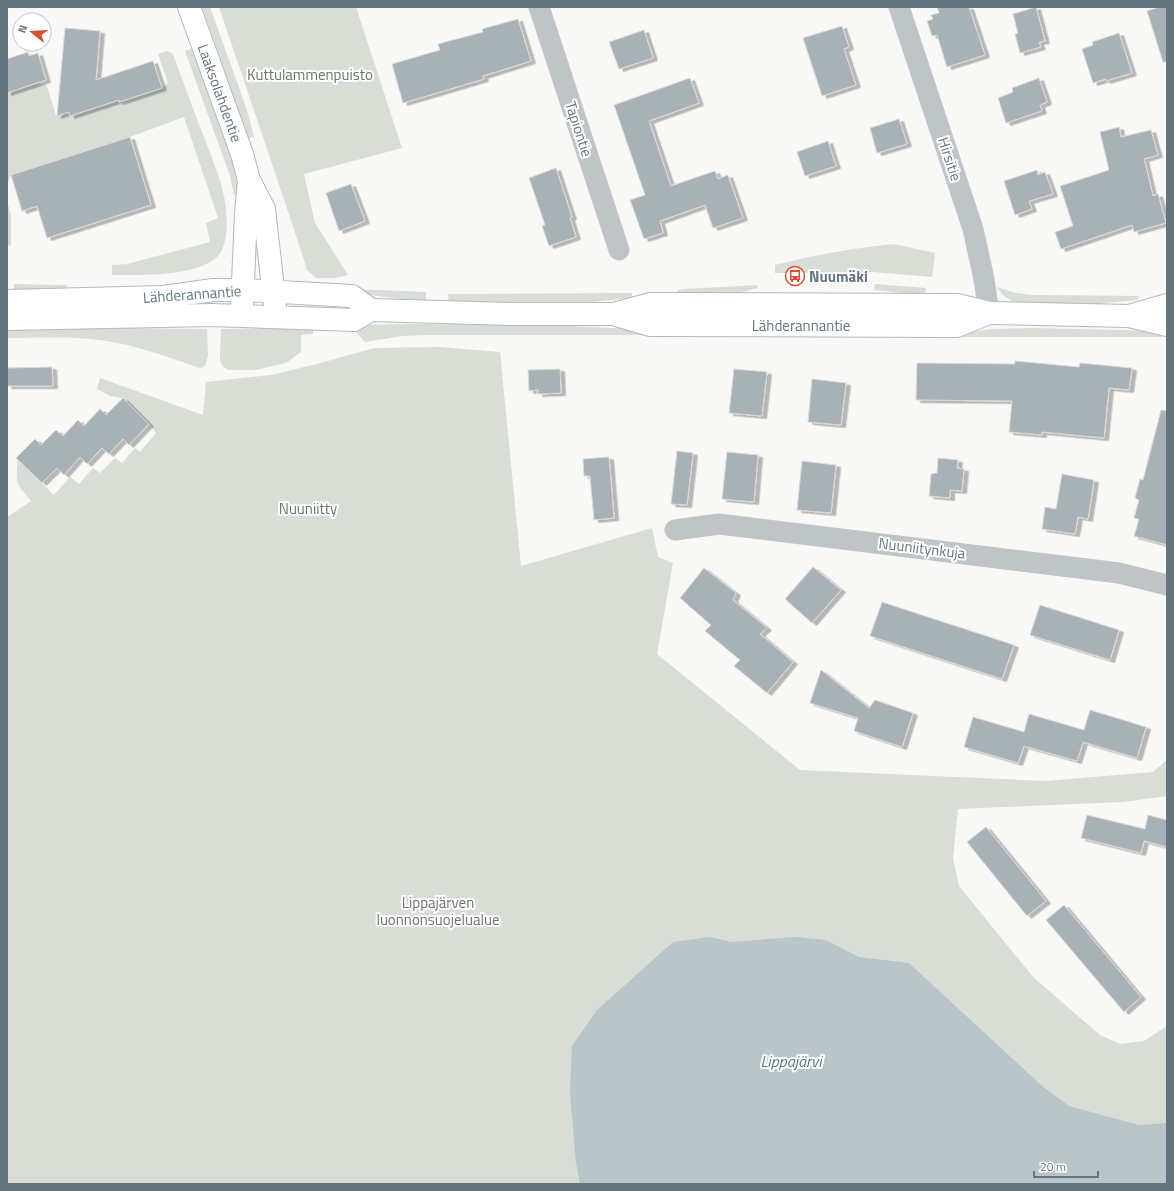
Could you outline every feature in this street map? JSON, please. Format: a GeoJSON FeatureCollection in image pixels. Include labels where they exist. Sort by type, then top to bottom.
{"type":"FeatureCollection","features":[{"type":"Feature","properties":{"kind":"main road","name":"Laaksolahdentie"},"geometry":{"type":"LineString","coordinates":[[189,7],[242,154],[249,180],[264,209],[276,318]]}},
{"type":"Feature","properties":{"kind":"main road","name":"Laaksolahdentie"},"geometry":{"type":"LineString","coordinates":[[241,316],[249,180]]}},
{"type":"Feature","properties":{"kind":"main road","name":"Lähderannantie"},"geometry":{"type":"LineString","coordinates":[[7,301],[163,297],[213,290],[243,290],[352,296],[372,310]]}},
{"type":"Feature","properties":{"kind":"main road","name":"Lähderannantie"},"geometry":{"type":"LineString","coordinates":[[1129,316],[1167,305]]}},
{"type":"Feature","properties":{"kind":"main road","name":"Lähderannantie"},"geometry":{"type":"LineString","coordinates":[[7,319],[241,316],[354,320],[372,310],[512,314],[613,314],[650,325],[957,326],[988,313],[1129,316],[1167,325]]}},
{"type":"Feature","properties":{"kind":"street","name":"Tapiontie"},"geometry":{"type":"LineString","coordinates":[[539,7],[619,250]]}},
{"type":"Feature","properties":{"kind":"street","name":"Hirsitie"},"geometry":{"type":"LineString","coordinates":[[899,7],[973,229],[984,279],[988,313]]}},
{"type":"Feature","properties":{"kind":"street","name":"Nuuniitynkuja"},"geometry":{"type":"LineString","coordinates":[[675,530],[719,524],[1119,573],[1167,585]]}},
{"type":"Feature","properties":{"kind":"green space"},"geometry":{"type":"Polygon","coordinates":[[[202,7],[210,7],[247,110],[254,137],[248,138],[202,7]]]}},
{"type":"Feature","properties":{"kind":"green space","name":"Kuttulammenpuisto"},"geometry":{"type":"Polygon","coordinates":[[[219,7],[356,7],[402,148],[304,174],[315,223],[348,275],[335,278],[316,278],[307,270],[219,7]]]}},
{"type":"Feature","properties":{"kind":"green space"},"geometry":{"type":"Polygon","coordinates":[[[191,49],[194,53],[228,146],[235,169],[238,195],[234,195],[230,176],[185,51],[191,49]]]}},
{"type":"Feature","properties":{"kind":"green space"},"geometry":{"type":"Polygon","coordinates":[[[167,51],[173,54],[220,181],[227,219],[226,236],[222,251],[218,256],[209,263],[197,268],[152,275],[112,275],[112,265],[127,264],[210,242],[206,223],[218,218],[184,117],[130,137],[11,175],[7,185],[7,93],[38,83],[47,86],[56,116],[117,95],[120,102],[162,88],[168,83],[158,54],[167,51]]]}},
{"type":"Feature","properties":{"kind":"green space"},"geometry":{"type":"Polygon","coordinates":[[[7,202],[11,214],[11,246],[7,245],[7,202]]]}},
{"type":"Feature","properties":{"kind":"green space"},"geometry":{"type":"Polygon","coordinates":[[[894,244],[935,253],[932,277],[873,272],[775,273],[775,265],[790,261],[849,250],[894,244]]]}},
{"type":"Feature","properties":{"kind":"green space"},"geometry":{"type":"Polygon","coordinates":[[[14,284],[67,285],[66,294],[14,294],[14,284]]]}},
{"type":"Feature","properties":{"kind":"green space"},"geometry":{"type":"Polygon","coordinates":[[[875,284],[926,288],[925,295],[874,290],[875,284]]]}},
{"type":"Feature","properties":{"kind":"green space"},"geometry":{"type":"Polygon","coordinates":[[[757,285],[758,288],[730,295],[676,296],[678,290],[685,289],[757,285]]]}},
{"type":"Feature","properties":{"kind":"green space"},"geometry":{"type":"Polygon","coordinates":[[[997,287],[1016,293],[1033,295],[1139,296],[1138,300],[1094,304],[1017,303],[1001,293],[997,287]]]}},
{"type":"Feature","properties":{"kind":"green space"},"geometry":{"type":"Polygon","coordinates":[[[351,289],[426,292],[426,301],[350,292],[351,289]]]}},
{"type":"Feature","properties":{"kind":"green space"},"geometry":{"type":"Polygon","coordinates":[[[632,293],[632,298],[570,304],[449,301],[448,294],[632,293]]]}},
{"type":"Feature","properties":{"kind":"green space"},"geometry":{"type":"Polygon","coordinates":[[[358,325],[555,325],[610,328],[656,327],[653,335],[427,335],[403,336],[365,342],[355,329],[358,325]]]}},
{"type":"Feature","properties":{"kind":"green space"},"geometry":{"type":"Polygon","coordinates":[[[7,328],[207,329],[208,356],[205,366],[200,368],[150,351],[112,342],[76,338],[7,338],[7,328]]]}},
{"type":"Feature","properties":{"kind":"green space"},"geometry":{"type":"Polygon","coordinates":[[[313,328],[313,334],[301,335],[301,352],[286,363],[256,370],[229,370],[223,367],[220,360],[221,329],[313,328]]]}},
{"type":"Feature","properties":{"kind":"green space"},"geometry":{"type":"Polygon","coordinates":[[[1033,328],[1161,331],[1162,337],[956,337],[956,334],[992,329],[1033,328]]]}},
{"type":"Feature","properties":{"kind":"green space","name":"Lippajärven luonnonsuojelualue"},"geometry":{"type":"Polygon","coordinates":[[[440,347],[500,352],[521,566],[652,528],[658,557],[673,563],[657,654],[800,770],[1046,781],[1153,772],[1167,760],[1167,796],[1123,802],[958,809],[953,858],[959,886],[1033,977],[1100,1035],[1120,1044],[1144,1041],[1167,1026],[1167,1184],[7,1184],[7,517],[31,501],[22,490],[18,482],[18,460],[54,495],[70,477],[79,484],[93,468],[100,473],[115,458],[122,463],[135,448],[140,452],[156,433],[149,424],[121,398],[110,396],[97,389],[100,378],[203,415],[206,382],[271,375],[374,348],[440,347]]]}},
{"type":"Feature","properties":{"kind":"water","name":"Lippajärvi"},"geometry":{"type":"Polygon","coordinates":[[[710,937],[731,942],[796,937],[826,940],[859,957],[909,963],[1042,1086],[1069,1106],[1139,1125],[1167,1123],[1167,1184],[580,1184],[576,1163],[570,1094],[572,1046],[597,1010],[673,942],[710,937]]]}},
{"type":"Feature","properties":{"kind":"building"},"geometry":{"type":"Polygon","coordinates":[[[937,7],[969,7],[985,55],[947,67],[937,35],[932,36],[927,21],[933,19],[931,15],[939,13],[937,7]]]}},
{"type":"Feature","properties":{"kind":"building"},"geometry":{"type":"Polygon","coordinates":[[[1036,7],[1045,41],[1039,42],[1041,47],[1020,53],[1015,34],[1018,33],[1013,14],[1036,7]]]}},
{"type":"Feature","properties":{"kind":"building"},"geometry":{"type":"Polygon","coordinates":[[[1160,7],[1167,7],[1167,62],[1163,62],[1147,11],[1160,7]]]}},
{"type":"Feature","properties":{"kind":"building"},"geometry":{"type":"Polygon","coordinates":[[[518,19],[531,61],[483,76],[484,79],[403,103],[392,64],[440,50],[438,44],[483,32],[482,29],[518,19]]]}},
{"type":"Feature","properties":{"kind":"building"},"geometry":{"type":"Polygon","coordinates":[[[842,26],[849,47],[844,49],[856,85],[822,96],[803,38],[842,26]]]}},
{"type":"Feature","properties":{"kind":"building"},"geometry":{"type":"Polygon","coordinates":[[[65,28],[100,31],[96,80],[153,61],[162,88],[70,116],[69,112],[57,116],[65,28]]]}},
{"type":"Feature","properties":{"kind":"building"},"geometry":{"type":"Polygon","coordinates":[[[644,30],[653,58],[619,69],[609,42],[644,30]]]}},
{"type":"Feature","properties":{"kind":"building"},"geometry":{"type":"Polygon","coordinates":[[[1119,33],[1132,73],[1106,81],[1106,79],[1093,83],[1082,49],[1093,45],[1092,42],[1119,33]]]}},
{"type":"Feature","properties":{"kind":"building"},"geometry":{"type":"Polygon","coordinates":[[[28,52],[29,56],[38,53],[46,80],[7,93],[7,59],[28,52]]]}},
{"type":"Feature","properties":{"kind":"building"},"geometry":{"type":"Polygon","coordinates":[[[690,78],[699,103],[649,121],[671,186],[715,171],[718,179],[728,175],[743,218],[713,228],[705,205],[660,221],[663,233],[644,239],[630,200],[645,195],[614,105],[690,78]]]}},
{"type":"Feature","properties":{"kind":"building"},"geometry":{"type":"Polygon","coordinates":[[[1039,78],[1047,102],[1040,105],[1042,111],[1006,123],[998,98],[1013,92],[1012,88],[1039,78]]]}},
{"type":"Feature","properties":{"kind":"building"},"geometry":{"type":"Polygon","coordinates":[[[899,119],[907,144],[877,153],[870,128],[899,119]]]}},
{"type":"Feature","properties":{"kind":"building"},"geometry":{"type":"Polygon","coordinates":[[[1119,127],[1121,137],[1151,130],[1158,155],[1144,159],[1153,196],[1158,194],[1166,223],[1134,232],[1132,225],[1061,249],[1055,232],[1073,226],[1060,186],[1109,170],[1100,132],[1119,127]]]}},
{"type":"Feature","properties":{"kind":"building"},"geometry":{"type":"Polygon","coordinates":[[[130,137],[151,205],[47,238],[37,206],[22,211],[11,175],[130,137]]]}},
{"type":"Feature","properties":{"kind":"building"},"geometry":{"type":"Polygon","coordinates":[[[828,141],[836,166],[805,176],[797,152],[828,141]]]}},
{"type":"Feature","properties":{"kind":"building"},"geometry":{"type":"Polygon","coordinates":[[[556,168],[572,217],[570,218],[576,237],[549,246],[542,226],[545,225],[529,178],[556,168]]]}},
{"type":"Feature","properties":{"kind":"building"},"geometry":{"type":"Polygon","coordinates":[[[1037,170],[1038,175],[1045,172],[1053,194],[1029,201],[1032,209],[1015,215],[1004,181],[1037,170]]]}},
{"type":"Feature","properties":{"kind":"building"},"geometry":{"type":"Polygon","coordinates":[[[351,184],[365,221],[339,231],[326,193],[351,184]]]}},
{"type":"Feature","properties":{"kind":"building"},"geometry":{"type":"Polygon","coordinates":[[[1015,361],[1079,367],[1080,363],[1132,368],[1129,390],[1109,388],[1104,438],[1042,432],[1042,435],[1009,432],[1012,401],[916,400],[917,363],[1015,364],[1015,361]]]}},
{"type":"Feature","properties":{"kind":"building"},"geometry":{"type":"Polygon","coordinates":[[[52,367],[53,386],[7,386],[7,368],[52,367]]]}},
{"type":"Feature","properties":{"kind":"building"},"geometry":{"type":"Polygon","coordinates":[[[560,369],[561,393],[538,394],[538,390],[529,391],[528,370],[560,369]]]}},
{"type":"Feature","properties":{"kind":"building"},"geometry":{"type":"Polygon","coordinates":[[[734,369],[767,372],[762,416],[729,413],[734,369]]]}},
{"type":"Feature","properties":{"kind":"building"},"geometry":{"type":"Polygon","coordinates":[[[812,379],[846,383],[841,425],[808,422],[812,379]]]}},
{"type":"Feature","properties":{"kind":"building"},"geometry":{"type":"Polygon","coordinates":[[[123,398],[149,424],[129,445],[123,439],[109,454],[102,448],[87,464],[80,457],[64,475],[57,468],[42,483],[16,458],[35,439],[41,445],[56,430],[63,436],[78,420],[84,426],[100,409],[106,415],[123,398]]]}},
{"type":"Feature","properties":{"kind":"building"},"geometry":{"type":"Polygon","coordinates":[[[1161,410],[1167,411],[1167,545],[1134,536],[1139,519],[1134,518],[1139,500],[1135,498],[1140,479],[1143,480],[1161,410]]]}},
{"type":"Feature","properties":{"kind":"building"},"geometry":{"type":"Polygon","coordinates":[[[677,451],[693,453],[687,505],[671,504],[677,451]]]}},
{"type":"Feature","properties":{"kind":"building"},"geometry":{"type":"Polygon","coordinates":[[[727,452],[758,455],[754,502],[722,499],[727,452]]]}},
{"type":"Feature","properties":{"kind":"building"},"geometry":{"type":"Polygon","coordinates":[[[609,457],[614,518],[594,520],[590,476],[584,476],[583,459],[609,457]]]}},
{"type":"Feature","properties":{"kind":"building"},"geometry":{"type":"Polygon","coordinates":[[[938,458],[958,460],[957,468],[964,469],[962,491],[950,490],[950,498],[929,496],[931,474],[937,473],[938,458]]]}},
{"type":"Feature","properties":{"kind":"building"},"geometry":{"type":"Polygon","coordinates":[[[802,461],[836,465],[831,513],[797,510],[802,461]]]}},
{"type":"Feature","properties":{"kind":"building"},"geometry":{"type":"Polygon","coordinates":[[[1062,474],[1094,480],[1088,519],[1078,517],[1075,534],[1042,529],[1045,507],[1056,509],[1062,474]]]}},
{"type":"Feature","properties":{"kind":"building"},"geometry":{"type":"Polygon","coordinates":[[[813,567],[841,590],[812,623],[785,599],[813,567]]]}},
{"type":"Feature","properties":{"kind":"building"},"geometry":{"type":"Polygon","coordinates":[[[704,568],[736,593],[733,600],[767,628],[760,634],[793,662],[767,693],[734,666],[740,660],[705,631],[711,625],[680,598],[704,568]]]}},
{"type":"Feature","properties":{"kind":"building"},"geometry":{"type":"Polygon","coordinates":[[[882,602],[1014,645],[1002,679],[870,636],[882,602]]]}},
{"type":"Feature","properties":{"kind":"building"},"geometry":{"type":"Polygon","coordinates":[[[1040,605],[1119,630],[1110,660],[1030,635],[1040,605]]]}},
{"type":"Feature","properties":{"kind":"building"},"geometry":{"type":"Polygon","coordinates":[[[821,670],[869,708],[875,700],[913,713],[902,747],[854,731],[858,718],[810,703],[821,670]]]}},
{"type":"Feature","properties":{"kind":"building"},"geometry":{"type":"Polygon","coordinates":[[[1090,710],[1146,727],[1137,758],[1083,742],[1077,761],[1024,746],[1018,763],[964,747],[973,717],[1024,732],[1029,714],[1084,730],[1090,710]]]}},
{"type":"Feature","properties":{"kind":"building"},"geometry":{"type":"Polygon","coordinates":[[[1087,815],[1145,829],[1148,815],[1167,820],[1167,847],[1144,841],[1141,853],[1081,838],[1087,815]]]}},
{"type":"Feature","properties":{"kind":"building"},"geometry":{"type":"Polygon","coordinates":[[[986,827],[1046,901],[1027,916],[967,842],[986,827]]]}},
{"type":"Feature","properties":{"kind":"building"},"geometry":{"type":"Polygon","coordinates":[[[1064,905],[1141,997],[1124,1012],[1046,920],[1064,905]]]}},
{"type":"Feature","properties":{"kind":"place","name":"Nuumäki"},"geometry":{"type":"Point","coordinates":[795,276]}},
{"type":"Feature","properties":{"kind":"park label","name":"Nuuniitty"},"geometry":{"type":"Point","coordinates":[308,508]}}]}
